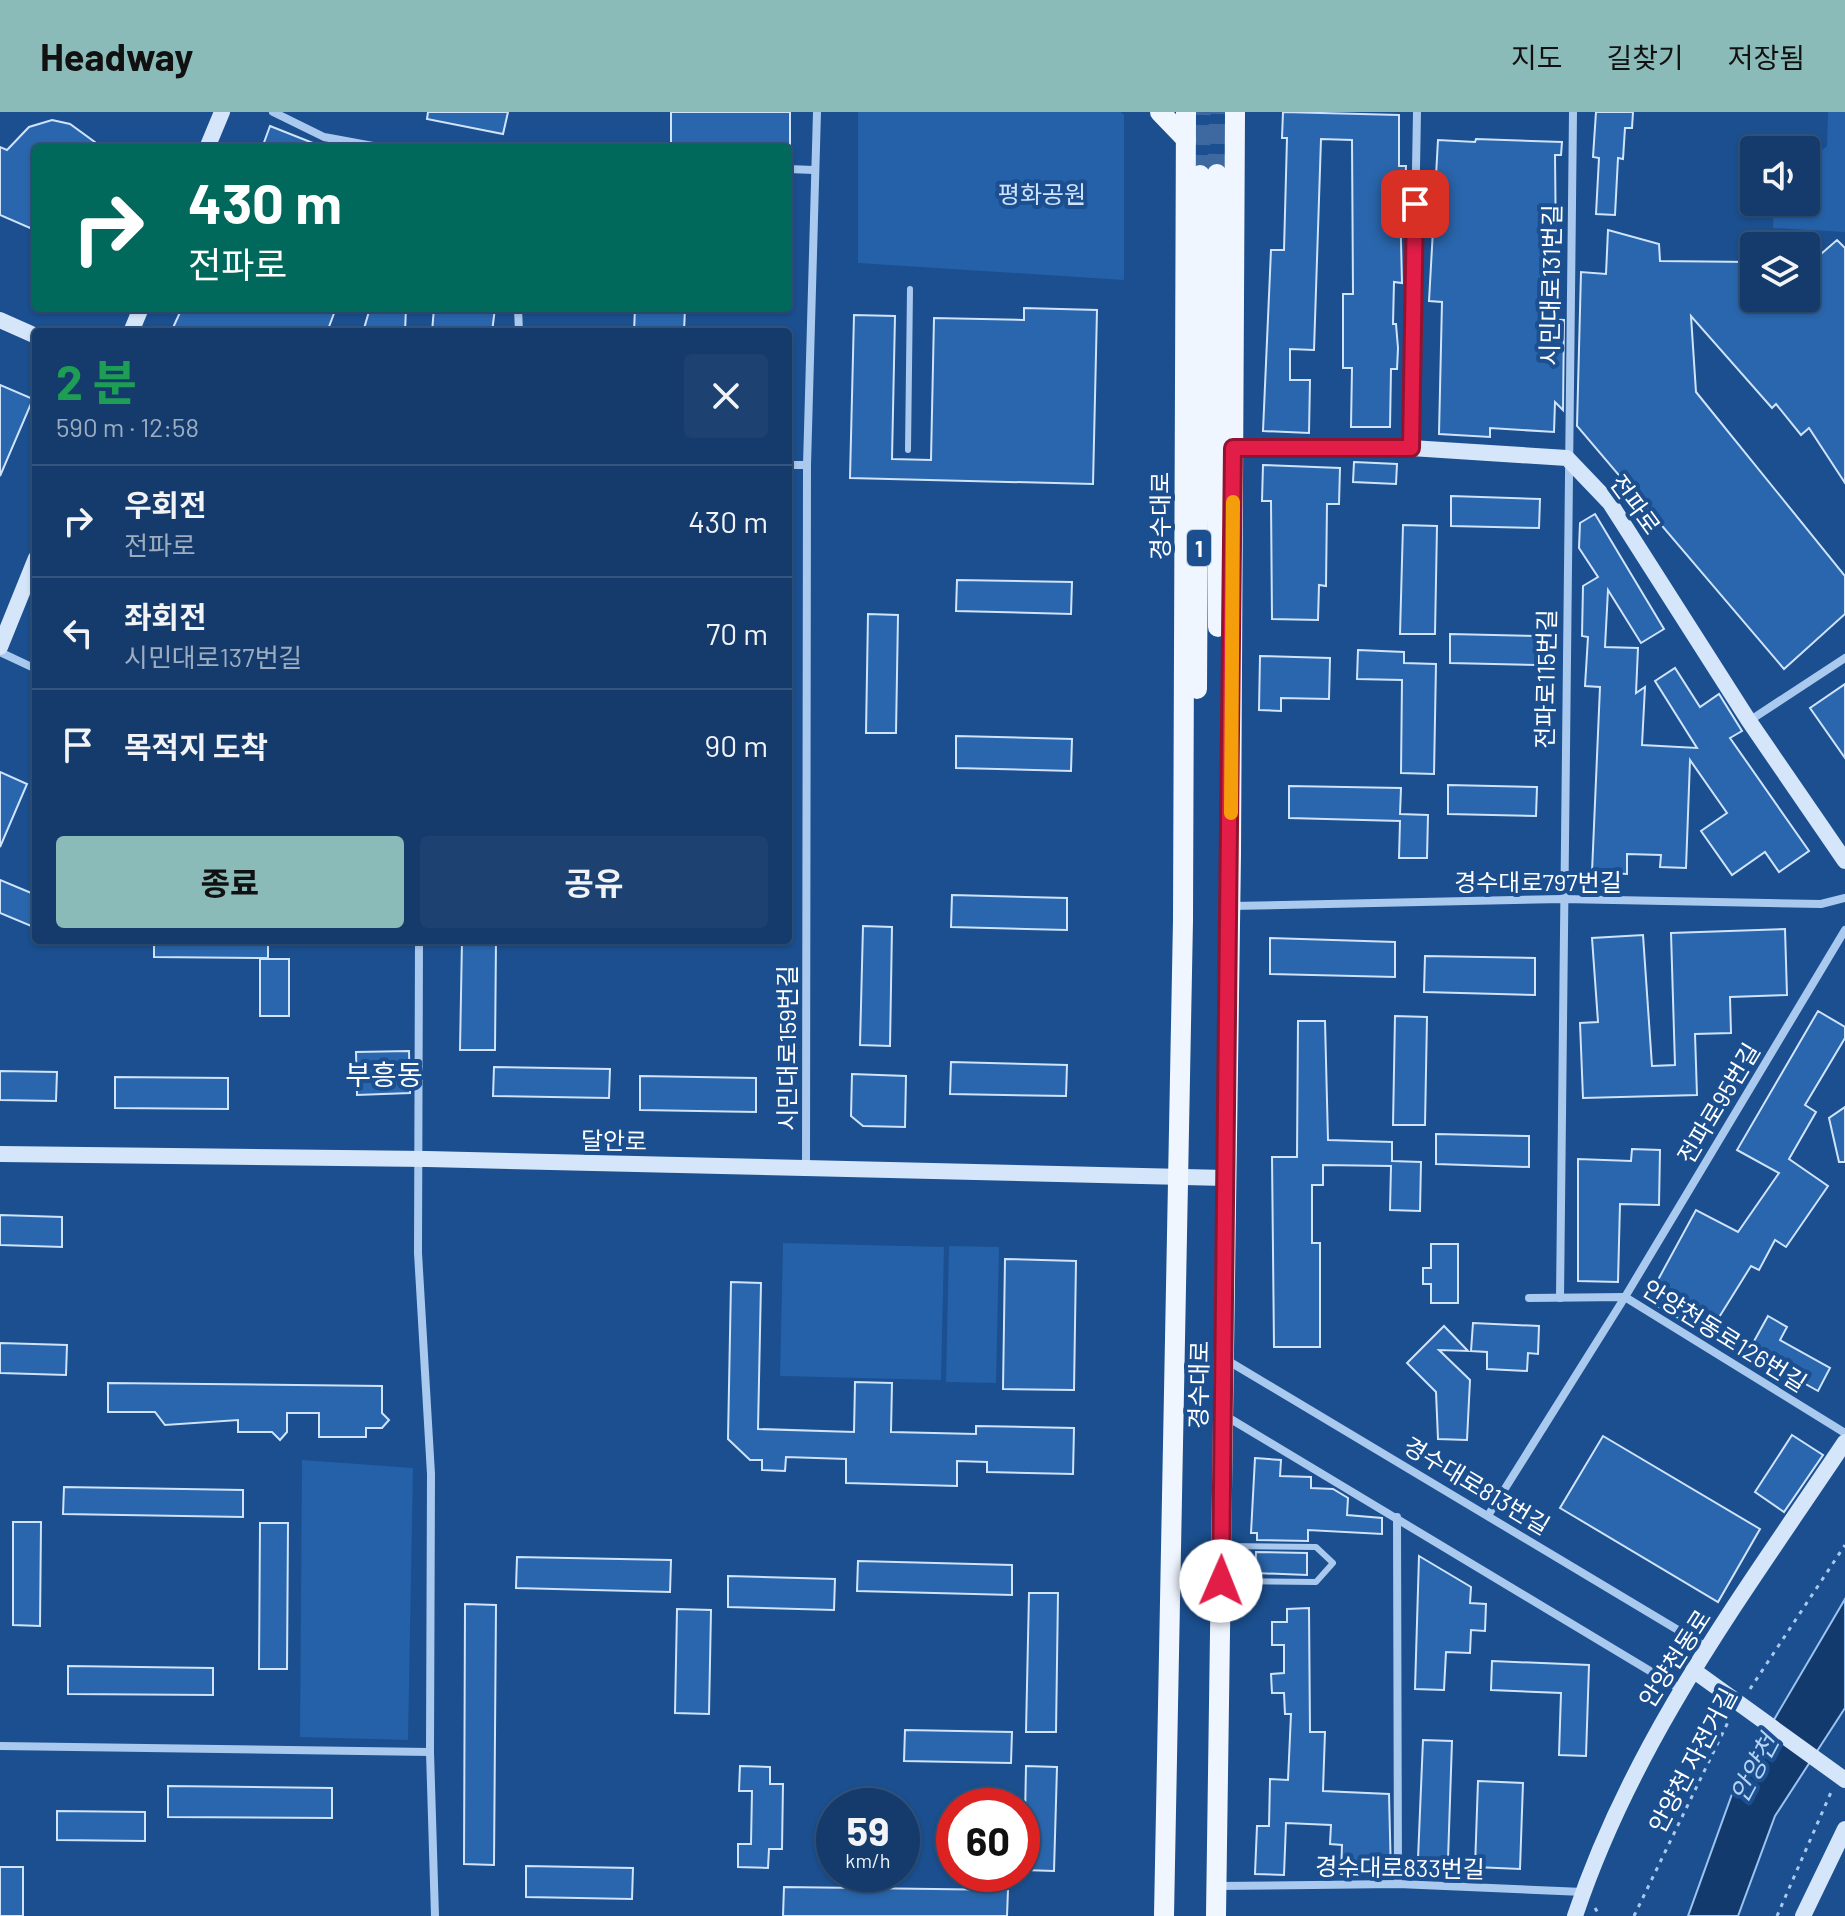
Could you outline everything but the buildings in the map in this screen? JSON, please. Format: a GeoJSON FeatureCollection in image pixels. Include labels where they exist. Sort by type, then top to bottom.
{"type":"FeatureCollection","features":[{"type":"Feature","properties":{"kind":"main road"},"geometry":{"type":"LineString","coordinates":[[1160,112],[1186,139]]}},
{"type":"Feature","properties":{"kind":"main road","name":"경수대로"},"geometry":{"type":"LineString","coordinates":[[1164,1916],[1183,920],[1186,112]]}},
{"type":"Feature","properties":{"kind":"main road"},"geometry":{"type":"LineString","coordinates":[[1235,120],[1251,112]]}},
{"type":"Feature","properties":{"kind":"main road","name":"경수대로"},"geometry":{"type":"LineString","coordinates":[[1216,1916],[1231,854],[1235,120]]}},
{"type":"Feature","properties":{"kind":"main road","name":"경수대로"},"geometry":{"type":"LineString","coordinates":[[1183,920],[1199,649],[1209,174],[1218,647],[1231,854]]}},
{"type":"Feature","properties":{"kind":"street"},"geometry":{"type":"LineString","coordinates":[[209,144],[222,112]]}},
{"type":"Feature","properties":{"kind":"street"},"geometry":{"type":"LineString","coordinates":[[273,112],[324,137],[362,144]]}},
{"type":"Feature","properties":{"kind":"street","name":"시민대로159번길"},"geometry":{"type":"LineString","coordinates":[[806,1168],[807,465],[815,277],[817,112]]}},
{"type":"Feature","properties":{"kind":"street"},"geometry":{"type":"LineString","coordinates":[[1411,448],[1417,112]]}},
{"type":"Feature","properties":{"kind":"street","name":"시민대로131번길"},"geometry":{"type":"LineString","coordinates":[[1567,458],[1573,112]]}},
{"type":"Feature","properties":{"kind":"street"},"geometry":{"type":"LineString","coordinates":[[792,169],[814,170]]}},
{"type":"Feature","properties":{"kind":"street"},"geometry":{"type":"LineString","coordinates":[[0,320],[32,334]]}},
{"type":"Feature","properties":{"kind":"street"},"geometry":{"type":"LineString","coordinates":[[1233,448],[1411,448],[1567,458]]}},
{"type":"Feature","properties":{"kind":"street","name":"전파로"},"geometry":{"type":"LineString","coordinates":[[1567,458],[1610,503],[1749,721],[1845,861]]}},
{"type":"Feature","properties":{"kind":"street","name":"전파로115번길"},"geometry":{"type":"LineString","coordinates":[[1560,1298],[1567,458]]}},
{"type":"Feature","properties":{"kind":"street"},"geometry":{"type":"LineString","coordinates":[[792,465],[807,465]]}},
{"type":"Feature","properties":{"kind":"street"},"geometry":{"type":"LineString","coordinates":[[32,568],[0,649],[32,667]]}},
{"type":"Feature","properties":{"kind":"street"},"geometry":{"type":"LineString","coordinates":[[1749,721],[1845,658]]}},
{"type":"Feature","properties":{"kind":"street","name":"경수대로797번길"},"geometry":{"type":"LineString","coordinates":[[1230,906],[1562,899],[1821,904],[1845,898]]}},
{"type":"Feature","properties":{"kind":"street","name":"전파로95번길"},"geometry":{"type":"LineString","coordinates":[[1489,1514],[1625,1297],[1845,930]]}},
{"type":"Feature","properties":{"kind":"street"},"geometry":{"type":"LineString","coordinates":[[419,944],[418,1253],[431,1474],[430,1752],[435,1916]]}},
{"type":"Feature","properties":{"kind":"street","name":"달안로"},"geometry":{"type":"LineString","coordinates":[[0,1154],[1226,1178]]}},
{"type":"Feature","properties":{"kind":"street","name":"안양천동로126번길"},"geometry":{"type":"LineString","coordinates":[[1529,1298],[1625,1297],[1845,1433]]}},
{"type":"Feature","properties":{"kind":"street","name":"경수대로813번길"},"geometry":{"type":"LineString","coordinates":[[1224,1359],[1489,1514],[1708,1648]]}},
{"type":"Feature","properties":{"kind":"street"},"geometry":{"type":"LineString","coordinates":[[1223,1415],[1680,1689]]}},
{"type":"Feature","properties":{"kind":"street","name":"안양천동로"},"geometry":{"type":"LineString","coordinates":[[1575,1916],[1645,1749],[1680,1689],[1845,1442]]}},
{"type":"Feature","properties":{"kind":"street"},"geometry":{"type":"LineString","coordinates":[[1397,1517],[1398,1884]]}},
{"type":"Feature","properties":{"kind":"street"},"geometry":{"type":"LineString","coordinates":[[1693,1670],[1840,1782]]}},
{"type":"Feature","properties":{"kind":"street"},"geometry":{"type":"LineString","coordinates":[[0,1746],[430,1752]]}},
{"type":"Feature","properties":{"kind":"street"},"geometry":{"type":"LineString","coordinates":[[1803,1916],[1845,1829]]}},
{"type":"Feature","properties":{"kind":"street","name":"경수대로833번길"},"geometry":{"type":"LineString","coordinates":[[1217,1886],[1398,1884],[1583,1892]]}},
{"type":"Feature","properties":{"kind":"lane"},"geometry":{"type":"LineString","coordinates":[[908,450],[910,289]]}},
{"type":"Feature","properties":{"kind":"lane"},"geometry":{"type":"LineString","coordinates":[[1221,1546],[1316,1547],[1333,1563],[1316,1582],[1221,1581]]}},
{"type":"Feature","properties":{"kind":"path","name":"안양천 자전거길"},"geometry":{"type":"LineString","coordinates":[[1742,1700],[1845,1545]]}},
{"type":"Feature","properties":{"kind":"path","name":"안양천 자전거길"},"geometry":{"type":"LineString","coordinates":[[1634,1916],[1733,1713]]}},
{"type":"Feature","properties":{"kind":"path"},"geometry":{"type":"LineString","coordinates":[[1777,1916],[1840,1782]]}},
{"type":"Feature","properties":{"kind":"green space","name":"평화공원"},"geometry":{"type":"Polygon","coordinates":[[[858,112],[1121,112],[1124,115],[1124,280],[858,263],[858,112]]]}},
{"type":"Feature","properties":{"kind":"green space"},"geometry":{"type":"Polygon","coordinates":[[[1828,112],[1845,112],[1845,232],[1773,228],[1773,216],[1820,216],[1820,151],[1827,146],[1828,112]]]}},
{"type":"Feature","properties":{"kind":"green space"},"geometry":{"type":"Polygon","coordinates":[[[783,1243],[944,1247],[941,1380],[780,1376],[783,1243]]]}},
{"type":"Feature","properties":{"kind":"green space"},"geometry":{"type":"Polygon","coordinates":[[[949,1246],[999,1247],[996,1383],[946,1382],[949,1246]]]}},
{"type":"Feature","properties":{"kind":"green space"},"geometry":{"type":"Polygon","coordinates":[[[302,1460],[413,1468],[408,1740],[300,1737],[302,1460]]]}},
{"type":"Feature","properties":{"kind":"water","name":"안양천"},"geometry":{"type":"Polygon","coordinates":[[[1845,1599],[1845,1708],[1775,1816],[1738,1916],[1688,1916],[1735,1786],[1845,1599]]]}},
{"type":"Feature","properties":{"kind":"tunnel"},"geometry":{"type":"LineString","coordinates":[[1200,175],[1201,112]]}},
{"type":"Feature","properties":{"kind":"tunnel"},"geometry":{"type":"LineString","coordinates":[[1217,174],[1219,112]]}},
{"type":"Feature","properties":{"kind":"slow traffic"},"geometry":{"type":"LineString","coordinates":[[1231,813],[1233,502]]}},
{"type":"Feature","properties":{"kind":"district","name":"부흥동"},"geometry":{"type":"Point","coordinates":[384,1074]}},
{"type":"Feature","properties":{"kind":"route"},"geometry":{"type":"LineString","coordinates":[[1221,1581],[1233,448],[1411,448],[1415,204]]}}]}
